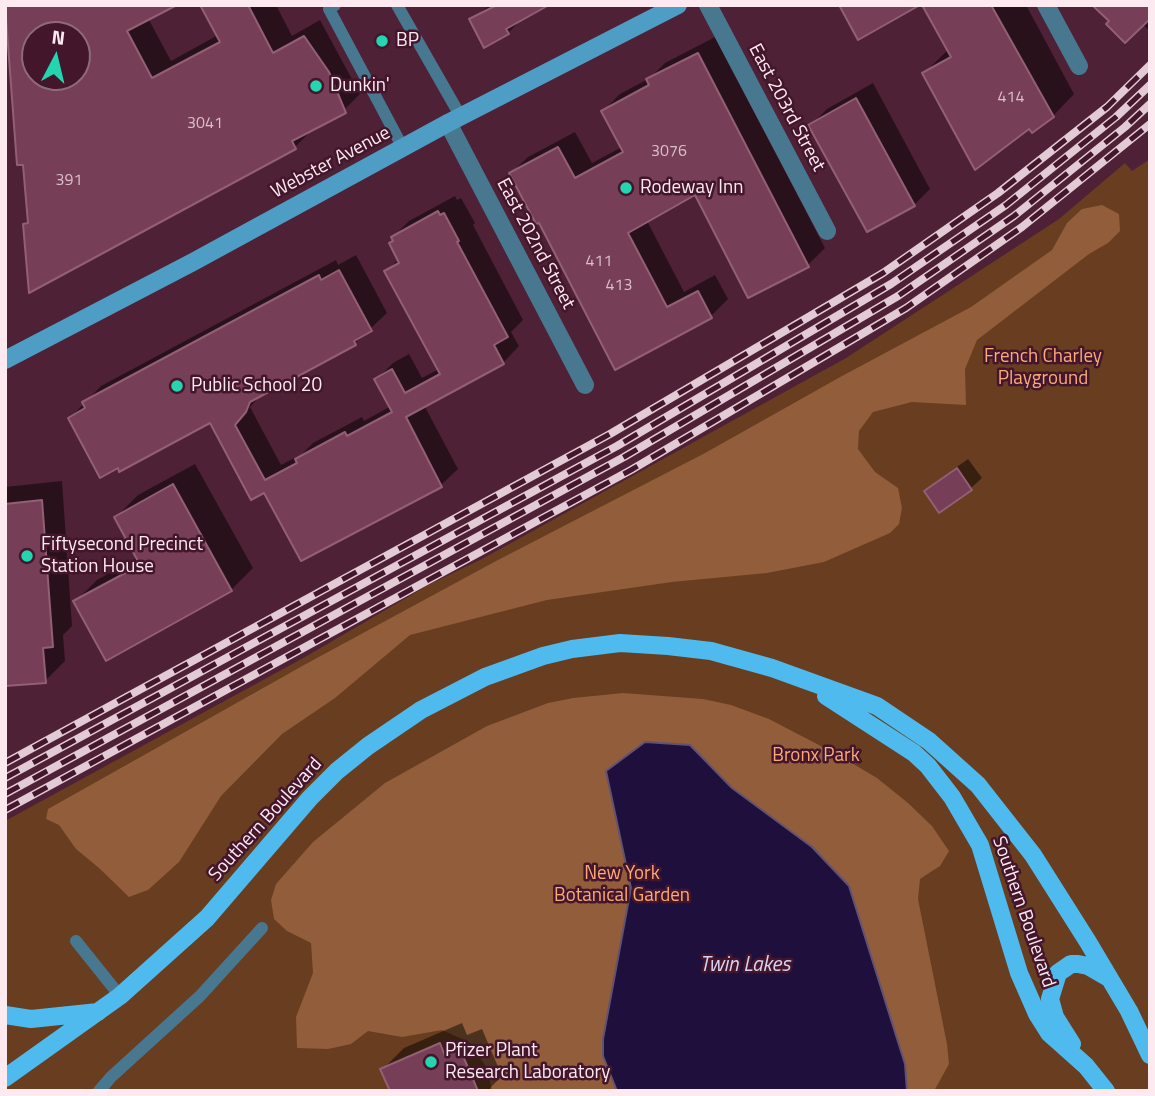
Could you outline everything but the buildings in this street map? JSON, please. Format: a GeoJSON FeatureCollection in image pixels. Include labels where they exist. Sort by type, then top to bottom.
{"type":"FeatureCollection","features":[{"type":"Feature","properties":{"kind":"main road","name":"Webster Avenue"},"geometry":{"type":"LineString","coordinates":[[7,353],[678,5]]}},
{"type":"Feature","properties":{"kind":"main road","name":"Southern Boulevard"},"geometry":{"type":"LineString","coordinates":[[5,1078],[120,996],[206,918],[310,798],[337,771],[398,724],[485,677],[543,656],[620,643],[711,651],[797,677],[877,706],[929,741],[965,771],[1033,855],[1110,979],[1150,1055]]}},
{"type":"Feature","properties":{"kind":"main road","name":"Southern Boulevard"},"geometry":{"type":"LineString","coordinates":[[797,677],[914,753],[946,789],[983,853],[1019,973],[1032,1005],[1049,1033],[1086,1066],[1106,1091]]}},
{"type":"Feature","properties":{"kind":"main road"},"geometry":{"type":"LineString","coordinates":[[1086,1066],[1055,1017],[1050,999],[1053,986],[1058,973],[1071,964],[1088,966],[1110,979]]}},
{"type":"Feature","properties":{"kind":"main road"},"geometry":{"type":"LineString","coordinates":[[5,1015],[31,1019],[101,1011]]}},
{"type":"Feature","properties":{"kind":"street","name":"East 203rd Street"},"geometry":{"type":"LineString","coordinates":[[708,5],[827,231]]}},
{"type":"Feature","properties":{"kind":"street"},"geometry":{"type":"LineString","coordinates":[[1046,5],[1079,66]]}},
{"type":"Feature","properties":{"kind":"street","name":"East 202nd Street"},"geometry":{"type":"LineString","coordinates":[[455,120],[585,385]]}},
{"type":"Feature","properties":{"kind":"lane"},"geometry":{"type":"LineString","coordinates":[[335,5],[329,9],[403,148]]}},
{"type":"Feature","properties":{"kind":"lane"},"geometry":{"type":"LineString","coordinates":[[397,5],[455,120]]}},
{"type":"Feature","properties":{"kind":"lane"},"geometry":{"type":"LineString","coordinates":[[99,1091],[200,996],[262,928]]}},
{"type":"Feature","properties":{"kind":"lane"},"geometry":{"type":"LineString","coordinates":[[76,941],[120,996]]}},
{"type":"Feature","properties":{"kind":"green space","name":"Bronx Park"},"geometry":{"type":"Polygon","coordinates":[[[1150,159],[1150,1091],[5,1091],[5,821],[305,657],[430,584],[482,559],[846,358],[1059,219],[1125,163],[1132,171],[1150,159]]]}},
{"type":"Feature","properties":{"kind":"green space"},"geometry":{"type":"Polygon","coordinates":[[[1102,205],[1119,214],[1120,231],[1108,243],[1089,254],[977,340],[965,369],[966,405],[912,402],[873,412],[859,431],[858,449],[875,472],[898,488],[902,508],[899,524],[890,533],[824,562],[767,573],[672,582],[547,600],[410,635],[335,698],[282,734],[221,796],[179,862],[148,890],[129,897],[76,849],[59,825],[46,819],[48,809],[304,665],[496,561],[705,453],[971,307],[1052,250],[1067,223],[1082,209],[1102,205]]]}},
{"type":"Feature","properties":{"kind":"green space","name":"New York Botanical Garden"},"geometry":{"type":"Polygon","coordinates":[[[623,693],[703,699],[731,705],[769,719],[877,778],[932,826],[949,851],[940,866],[920,879],[918,899],[949,1064],[934,1091],[907,1091],[905,1064],[849,886],[812,847],[732,788],[690,745],[606,772],[631,888],[603,1039],[603,1056],[617,1091],[492,1091],[487,1068],[469,1042],[442,1030],[402,1037],[368,1031],[351,1044],[328,1049],[297,1048],[296,1017],[313,973],[311,943],[287,931],[274,919],[271,900],[276,884],[313,842],[385,783],[487,726],[548,703],[623,693]]]}},
{"type":"Feature","properties":{"kind":"water","name":"Twin Lakes"},"geometry":{"type":"Polygon","coordinates":[[[645,742],[690,745],[732,788],[812,847],[849,886],[905,1064],[907,1091],[617,1091],[603,1056],[603,1039],[631,888],[606,771],[645,742]]]}},
{"type":"Feature","properties":{"kind":"railway"},"geometry":{"type":"LineString","coordinates":[[5,763],[610,434],[883,273],[998,193],[1107,107],[1150,65]]}},
{"type":"Feature","properties":{"kind":"railway"},"geometry":{"type":"LineString","coordinates":[[5,778],[617,446],[891,284],[1006,205],[1116,117],[1150,85]]}},
{"type":"Feature","properties":{"kind":"railway"},"geometry":{"type":"LineString","coordinates":[[5,794],[624,457],[898,296],[1014,216],[1150,104]]}},
{"type":"Feature","properties":{"kind":"railway"},"geometry":{"type":"LineString","coordinates":[[5,810],[631,470],[906,308],[1022,227],[1150,124]]}},
{"type":"Feature","properties":{"kind":"place","name":"BP"},"geometry":{"type":"Point","coordinates":[382,41]}},
{"type":"Feature","properties":{"kind":"place","name":"Dunkin'"},"geometry":{"type":"Point","coordinates":[316,86]}},
{"type":"Feature","properties":{"kind":"place","name":"Rodeway Inn"},"geometry":{"type":"Point","coordinates":[626,188]}},
{"type":"Feature","properties":{"kind":"place","name":"Public School 20"},"geometry":{"type":"Point","coordinates":[177,386]}},
{"type":"Feature","properties":{"kind":"place","name":"Fiftysecond Precinct Station House"},"geometry":{"type":"Point","coordinates":[27,556]}},
{"type":"Feature","properties":{"kind":"place","name":"Pfizer Plant Research Laboratory"},"geometry":{"type":"Point","coordinates":[431,1062]}},
{"type":"Feature","properties":{"kind":"park label","name":"French Charley Playground"},"geometry":{"type":"Point","coordinates":[1043,368]}}]}
